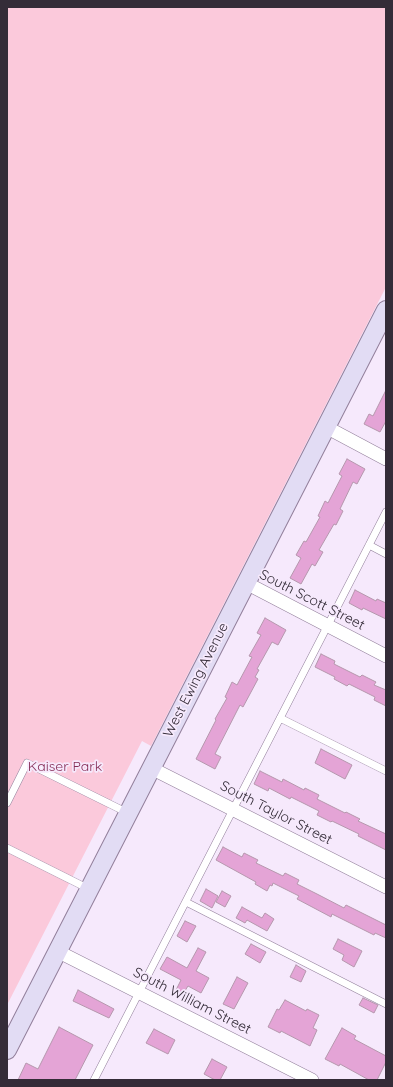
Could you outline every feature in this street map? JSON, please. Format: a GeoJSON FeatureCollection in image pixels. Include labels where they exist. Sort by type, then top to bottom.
{"type":"FeatureCollection","features":[{"type":"Feature","properties":{"kind":"street","name":"West Ewing Avenue"},"geometry":{"type":"LineString","coordinates":[[7,1050],[386,310]]}},
{"type":"Feature","properties":{"kind":"street"},"geometry":{"type":"LineString","coordinates":[[326,427],[386,458]]}},
{"type":"Feature","properties":{"kind":"street","name":"South Scott Street"},"geometry":{"type":"LineString","coordinates":[[246,583],[386,656]]}},
{"type":"Feature","properties":{"kind":"street","name":"South Taylor Street"},"geometry":{"type":"LineString","coordinates":[[151,768],[386,887]]}},
{"type":"Feature","properties":{"kind":"street","name":"South William Street"},"geometry":{"type":"LineString","coordinates":[[57,951],[312,1080]]}},
{"type":"Feature","properties":{"kind":"lane"},"geometry":{"type":"LineString","coordinates":[[94,1080],[386,512]]}},
{"type":"Feature","properties":{"kind":"lane"},"geometry":{"type":"LineString","coordinates":[[369,545],[386,554]]}},
{"type":"Feature","properties":{"kind":"lane"},"geometry":{"type":"LineString","coordinates":[[280,718],[386,771]]}},
{"type":"Feature","properties":{"kind":"lane"},"geometry":{"type":"LineString","coordinates":[[7,803],[27,763],[128,814]]}},
{"type":"Feature","properties":{"kind":"lane"},"geometry":{"type":"LineString","coordinates":[[7,848],[89,889]]}},
{"type":"Feature","properties":{"kind":"lane"},"geometry":{"type":"LineString","coordinates":[[186,902],[386,1004]]}},
{"type":"Feature","properties":{"kind":"green space","name":"Kaiser Park"},"geometry":{"type":"Polygon","coordinates":[[[7,7],[386,7],[386,287],[151,746],[142,741],[7,1005],[7,7]]]}},
{"type":"Feature","properties":{"kind":"building"},"geometry":{"type":"Polygon","coordinates":[[[386,390],[386,421],[380,432],[364,424],[369,414],[373,416],[386,390]]]}},
{"type":"Feature","properties":{"kind":"building"},"geometry":{"type":"Polygon","coordinates":[[[347,459],[365,469],[357,484],[353,482],[340,509],[343,511],[336,525],[334,524],[319,550],[323,552],[315,566],[312,564],[301,584],[290,578],[301,558],[296,555],[304,541],[306,542],[320,517],[318,516],[325,501],[328,503],[342,476],[339,474],[347,459]]]}},
{"type":"Feature","properties":{"kind":"building"},"geometry":{"type":"Polygon","coordinates":[[[355,590],[376,601],[377,599],[386,603],[386,619],[363,608],[362,610],[349,603],[355,590]]]}},
{"type":"Feature","properties":{"kind":"building"},"geometry":{"type":"Polygon","coordinates":[[[265,618],[286,630],[278,645],[272,642],[257,669],[259,670],[255,677],[258,679],[243,707],[240,705],[215,754],[221,757],[215,769],[196,759],[227,698],[225,697],[232,682],[237,685],[252,657],[249,656],[261,635],[257,633],[265,618]]]}},
{"type":"Feature","properties":{"kind":"building"},"geometry":{"type":"Polygon","coordinates":[[[321,654],[335,661],[334,664],[360,677],[362,675],[376,682],[374,685],[386,690],[386,706],[374,700],[375,697],[349,684],[347,686],[334,679],[335,677],[315,667],[321,654]]]}},
{"type":"Feature","properties":{"kind":"building"},"geometry":{"type":"Polygon","coordinates":[[[321,749],[352,765],[345,779],[315,763],[321,749]]]}},
{"type":"Feature","properties":{"kind":"building"},"geometry":{"type":"Polygon","coordinates":[[[260,771],[282,782],[283,779],[304,790],[305,788],[319,795],[317,799],[360,819],[358,821],[386,834],[386,850],[358,836],[359,834],[317,815],[319,811],[291,797],[290,799],[269,788],[268,791],[254,784],[260,771]]]}},
{"type":"Feature","properties":{"kind":"building"},"geometry":{"type":"Polygon","coordinates":[[[223,847],[242,857],[244,853],[258,860],[256,863],[283,876],[285,873],[299,880],[297,884],[344,908],[346,905],[386,925],[386,938],[375,933],[374,935],[332,914],[331,917],[297,899],[299,896],[273,883],[267,891],[255,884],[256,882],[216,860],[223,847]]]}},
{"type":"Feature","properties":{"kind":"building"},"geometry":{"type":"Polygon","coordinates":[[[206,889],[218,896],[212,908],[200,901],[206,889]]]}},
{"type":"Feature","properties":{"kind":"building"},"geometry":{"type":"Polygon","coordinates":[[[222,891],[231,896],[225,907],[216,902],[222,891]]]}},
{"type":"Feature","properties":{"kind":"building"},"geometry":{"type":"Polygon","coordinates":[[[242,907],[262,918],[265,913],[274,919],[267,931],[247,920],[245,923],[236,918],[242,907]]]}},
{"type":"Feature","properties":{"kind":"building"},"geometry":{"type":"Polygon","coordinates":[[[185,921],[196,926],[187,942],[177,936],[185,921]]]}},
{"type":"Feature","properties":{"kind":"building"},"geometry":{"type":"Polygon","coordinates":[[[338,939],[362,951],[354,967],[342,960],[344,955],[333,949],[338,939]]]}},
{"type":"Feature","properties":{"kind":"building"},"geometry":{"type":"Polygon","coordinates":[[[251,944],[266,952],[260,963],[245,954],[251,944]]]}},
{"type":"Feature","properties":{"kind":"building"},"geometry":{"type":"Polygon","coordinates":[[[198,948],[206,952],[196,971],[209,978],[201,993],[188,986],[183,994],[176,990],[181,980],[160,969],[167,957],[187,968],[198,948]]]}},
{"type":"Feature","properties":{"kind":"building"},"geometry":{"type":"Polygon","coordinates":[[[296,965],[306,971],[301,982],[290,977],[296,965]]]}},
{"type":"Feature","properties":{"kind":"building"},"geometry":{"type":"Polygon","coordinates":[[[237,977],[248,983],[234,1009],[223,1004],[237,977]]]}},
{"type":"Feature","properties":{"kind":"building"},"geometry":{"type":"Polygon","coordinates":[[[78,990],[114,1009],[109,1018],[73,1001],[78,990]]]}},
{"type":"Feature","properties":{"kind":"building"},"geometry":{"type":"Polygon","coordinates":[[[363,998],[378,1005],[374,1013],[359,1005],[363,998]]]}},
{"type":"Feature","properties":{"kind":"building"},"geometry":{"type":"Polygon","coordinates":[[[285,1000],[306,1011],[307,1009],[319,1015],[313,1028],[317,1030],[310,1046],[281,1031],[280,1033],[268,1027],[277,1009],[279,1010],[285,1000]]]}},
{"type":"Feature","properties":{"kind":"building"},"geometry":{"type":"Polygon","coordinates":[[[59,1027],[93,1045],[75,1080],[18,1080],[26,1063],[38,1069],[59,1027]]]}},
{"type":"Feature","properties":{"kind":"building"},"geometry":{"type":"Polygon","coordinates":[[[342,1028],[356,1036],[354,1039],[386,1056],[386,1062],[377,1080],[369,1080],[340,1064],[339,1066],[325,1059],[342,1028]]]}},
{"type":"Feature","properties":{"kind":"building"},"geometry":{"type":"Polygon","coordinates":[[[154,1029],[175,1040],[168,1054],[146,1043],[154,1029]]]}},
{"type":"Feature","properties":{"kind":"building"},"geometry":{"type":"Polygon","coordinates":[[[212,1059],[227,1067],[220,1080],[215,1080],[204,1074],[212,1059]]]}}]}
